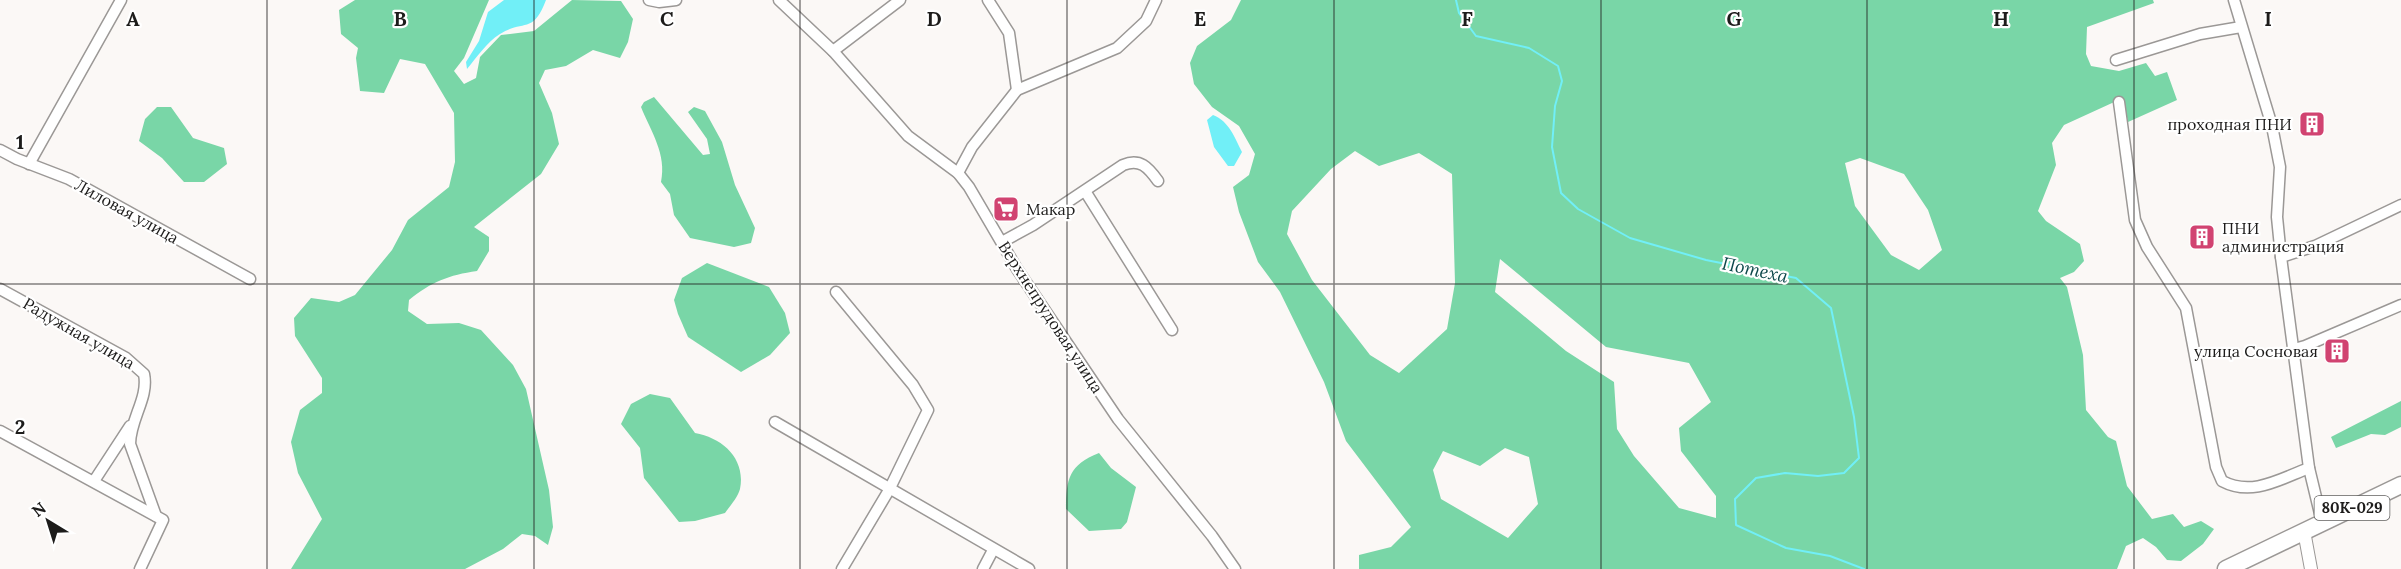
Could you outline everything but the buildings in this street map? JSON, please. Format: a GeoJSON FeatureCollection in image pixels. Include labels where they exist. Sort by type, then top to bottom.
{"type":"FeatureCollection","features":[{"type":"Feature","properties":{"kind":"main road","name":"80К-029"},"geometry":{"type":"LineString","coordinates":[[2226,569],[2401,485]]}},
{"type":"Feature","properties":{"kind":"street"},"geometry":{"type":"LineString","coordinates":[[28,164],[121,0]]}},
{"type":"Feature","properties":{"kind":"street"},"geometry":{"type":"LineString","coordinates":[[649,0],[659,2],[676,0]]}},
{"type":"Feature","properties":{"kind":"street","name":"Верхнепрудовая улица"},"geometry":{"type":"LineString","coordinates":[[780,0],[833,51],[908,136],[958,174],[981,204],[1054,327],[1118,419],[1212,536],[1235,569]]}},
{"type":"Feature","properties":{"kind":"street"},"geometry":{"type":"LineString","coordinates":[[833,51],[900,0]]}},
{"type":"Feature","properties":{"kind":"street"},"geometry":{"type":"LineString","coordinates":[[988,0],[1009,33],[1017,90]]}},
{"type":"Feature","properties":{"kind":"street"},"geometry":{"type":"LineString","coordinates":[[958,174],[972,147],[1017,90],[1117,48],[1146,21],[1156,0]]}},
{"type":"Feature","properties":{"kind":"street"},"geometry":{"type":"LineString","coordinates":[[2234,0],[2272,126],[2280,167],[2277,217],[2281,257],[2309,468],[2322,522]]}},
{"type":"Feature","properties":{"kind":"street"},"geometry":{"type":"LineString","coordinates":[[2116,60],[2200,34],[2241,27]]}},
{"type":"Feature","properties":{"kind":"street"},"geometry":{"type":"LineString","coordinates":[[2119,102],[2135,220],[2147,247],[2186,308],[2216,467],[2222,481],[2242,490],[2256,488],[2309,468]]}},
{"type":"Feature","properties":{"kind":"street","name":"Лиловая улица"},"geometry":{"type":"LineString","coordinates":[[0,150],[28,164],[69,179],[250,279]]}},
{"type":"Feature","properties":{"kind":"street"},"geometry":{"type":"LineString","coordinates":[[1002,242],[1132,161],[1141,163],[1150,169],[1158,181]]}},
{"type":"Feature","properties":{"kind":"street"},"geometry":{"type":"LineString","coordinates":[[1085,191],[1172,330]]}},
{"type":"Feature","properties":{"kind":"street"},"geometry":{"type":"LineString","coordinates":[[2281,257],[2315,246],[2401,206]]}},
{"type":"Feature","properties":{"kind":"street","name":"Радужная улица"},"geometry":{"type":"LineString","coordinates":[[0,288],[140,369],[146,382],[144,397],[134,421]]}},
{"type":"Feature","properties":{"kind":"street"},"geometry":{"type":"LineString","coordinates":[[836,292],[913,385],[928,410],[889,490],[842,569]]}},
{"type":"Feature","properties":{"kind":"street"},"geometry":{"type":"LineString","coordinates":[[2294,349],[2401,305]]}},
{"type":"Feature","properties":{"kind":"street"},"geometry":{"type":"LineString","coordinates":[[94,481],[134,421]]}},
{"type":"Feature","properties":{"kind":"street"},"geometry":{"type":"LineString","coordinates":[[134,421],[130,444],[133,458],[160,518],[140,569]]}},
{"type":"Feature","properties":{"kind":"street"},"geometry":{"type":"LineString","coordinates":[[775,422],[1029,569]]}},
{"type":"Feature","properties":{"kind":"street"},"geometry":{"type":"LineString","coordinates":[[0,431],[160,518]]}},
{"type":"Feature","properties":{"kind":"street"},"geometry":{"type":"LineString","coordinates":[[2304,531],[2312,569]]}},
{"type":"Feature","properties":{"kind":"street"},"geometry":{"type":"LineString","coordinates":[[983,569],[993,550]]}},
{"type":"Feature","properties":{"kind":"green space"},"geometry":{"type":"Polygon","coordinates":[[[355,0],[489,0],[464,58],[454,71],[464,84],[476,78],[480,57],[501,35],[534,31],[572,0],[621,1],[633,19],[628,42],[620,58],[593,50],[566,66],[545,70],[539,83],[552,113],[559,144],[541,174],[474,227],[489,237],[489,251],[477,271],[441,280],[409,300],[408,311],[427,324],[459,323],[481,330],[513,365],[526,389],[549,490],[553,527],[548,545],[535,536],[522,534],[503,549],[465,569],[291,569],[322,519],[298,473],[291,442],[300,410],[322,393],[322,378],[295,336],[294,318],[311,298],[339,302],[355,295],[392,250],[408,220],[449,187],[455,162],[454,113],[425,64],[400,59],[384,93],[360,91],[356,58],[358,48],[341,34],[339,10],[355,0]]]}},
{"type":"Feature","properties":{"kind":"green space"},"geometry":{"type":"Polygon","coordinates":[[[1241,0],[2153,0],[2154,3],[2087,27],[2086,54],[2091,66],[2119,71],[2146,63],[2155,76],[2167,72],[2177,100],[2128,122],[2123,98],[2064,125],[2052,143],[2056,165],[2038,211],[2046,221],[2080,244],[2084,261],[2074,272],[2060,278],[2067,287],[2083,355],[2086,410],[2108,437],[2116,441],[2127,486],[2152,519],[2173,514],[2184,527],[2201,521],[2214,529],[2203,544],[2181,561],[2167,560],[2156,547],[2143,538],[2126,546],[2117,569],[1359,569],[1359,555],[1391,547],[1411,527],[1346,441],[1324,382],[1280,292],[1258,262],[1239,212],[1233,187],[1249,175],[1255,154],[1239,126],[1212,107],[1194,84],[1190,63],[1197,46],[1231,20],[1241,0]],[[1355,151],[1331,169],[1292,211],[1287,234],[1312,280],[1370,355],[1399,373],[1447,329],[1455,283],[1452,174],[1419,153],[1379,166],[1355,151]],[[1860,158],[1845,163],[1855,206],[1891,255],[1919,270],[1942,250],[1928,210],[1904,174],[1860,158]],[[1500,259],[1495,292],[1566,351],[1614,382],[1617,429],[1634,456],[1679,508],[1716,518],[1716,496],[1681,451],[1679,428],[1711,402],[1689,363],[1606,347],[1500,259]],[[1505,448],[1480,466],[1443,451],[1433,470],[1441,499],[1508,538],[1538,504],[1529,457],[1505,448]]]}},
{"type":"Feature","properties":{"kind":"green space"},"geometry":{"type":"Polygon","coordinates":[[[654,97],[703,155],[710,154],[707,139],[688,112],[694,107],[705,111],[722,142],[735,185],[755,228],[751,243],[734,247],[690,238],[674,215],[670,194],[661,182],[660,153],[641,107],[644,102],[654,97]]]}},
{"type":"Feature","properties":{"kind":"green space"},"geometry":{"type":"Polygon","coordinates":[[[157,107],[171,107],[193,138],[224,148],[227,164],[204,182],[184,182],[162,158],[139,141],[145,119],[157,107]]]}},
{"type":"Feature","properties":{"kind":"green space"},"geometry":{"type":"Polygon","coordinates":[[[707,263],[769,287],[785,313],[790,333],[770,355],[741,372],[688,337],[678,314],[674,300],[682,278],[707,263]]]}},
{"type":"Feature","properties":{"kind":"green space"},"geometry":{"type":"Polygon","coordinates":[[[650,394],[670,398],[695,433],[723,445],[736,459],[741,478],[740,489],[725,513],[695,521],[679,522],[644,478],[640,448],[621,424],[631,404],[650,394]]]}},
{"type":"Feature","properties":{"kind":"green space"},"geometry":{"type":"Polygon","coordinates":[[[2401,401],[2401,427],[2385,435],[2371,434],[2336,448],[2331,437],[2401,401]]]}},
{"type":"Feature","properties":{"kind":"green space"},"geometry":{"type":"Polygon","coordinates":[[[1099,453],[1111,468],[1136,487],[1127,522],[1121,529],[1089,531],[1066,509],[1067,489],[1071,474],[1081,463],[1099,453]]]}},
{"type":"Feature","properties":{"kind":"water"},"geometry":{"type":"Polygon","coordinates":[[[504,0],[546,0],[537,18],[495,37],[467,69],[466,62],[479,41],[488,12],[504,0]]]}},
{"type":"Feature","properties":{"kind":"water"},"geometry":{"type":"Polygon","coordinates":[[[1213,115],[1227,126],[1242,152],[1234,166],[1228,166],[1214,147],[1207,120],[1213,115]]]}},
{"type":"Feature","properties":{"kind":"waterway","name":"Потеха"},"geometry":{"type":"LineString","coordinates":[[1456,0],[1459,13],[1476,36],[1529,48],[1558,66],[1562,81],[1555,106],[1552,147],[1561,193],[1578,209],[1630,238],[1706,260],[1796,278],[1831,308],[1854,417],[1859,458],[1844,473],[1818,476],[1785,473],[1756,478],[1735,499],[1736,525],[1786,548],[1830,556],[1864,569]]}},
{"type":"Feature","properties":{"kind":"place","name":"проходная ПНИ"},"geometry":{"type":"Point","coordinates":[2312,124]}},
{"type":"Feature","properties":{"kind":"place","name":"Макар"},"geometry":{"type":"Point","coordinates":[1006,209]}},
{"type":"Feature","properties":{"kind":"place","name":"ПНИ администрация"},"geometry":{"type":"Point","coordinates":[2202,237]}},
{"type":"Feature","properties":{"kind":"place","name":"улица Сосновая"},"geometry":{"type":"Point","coordinates":[2337,351]}}]}
